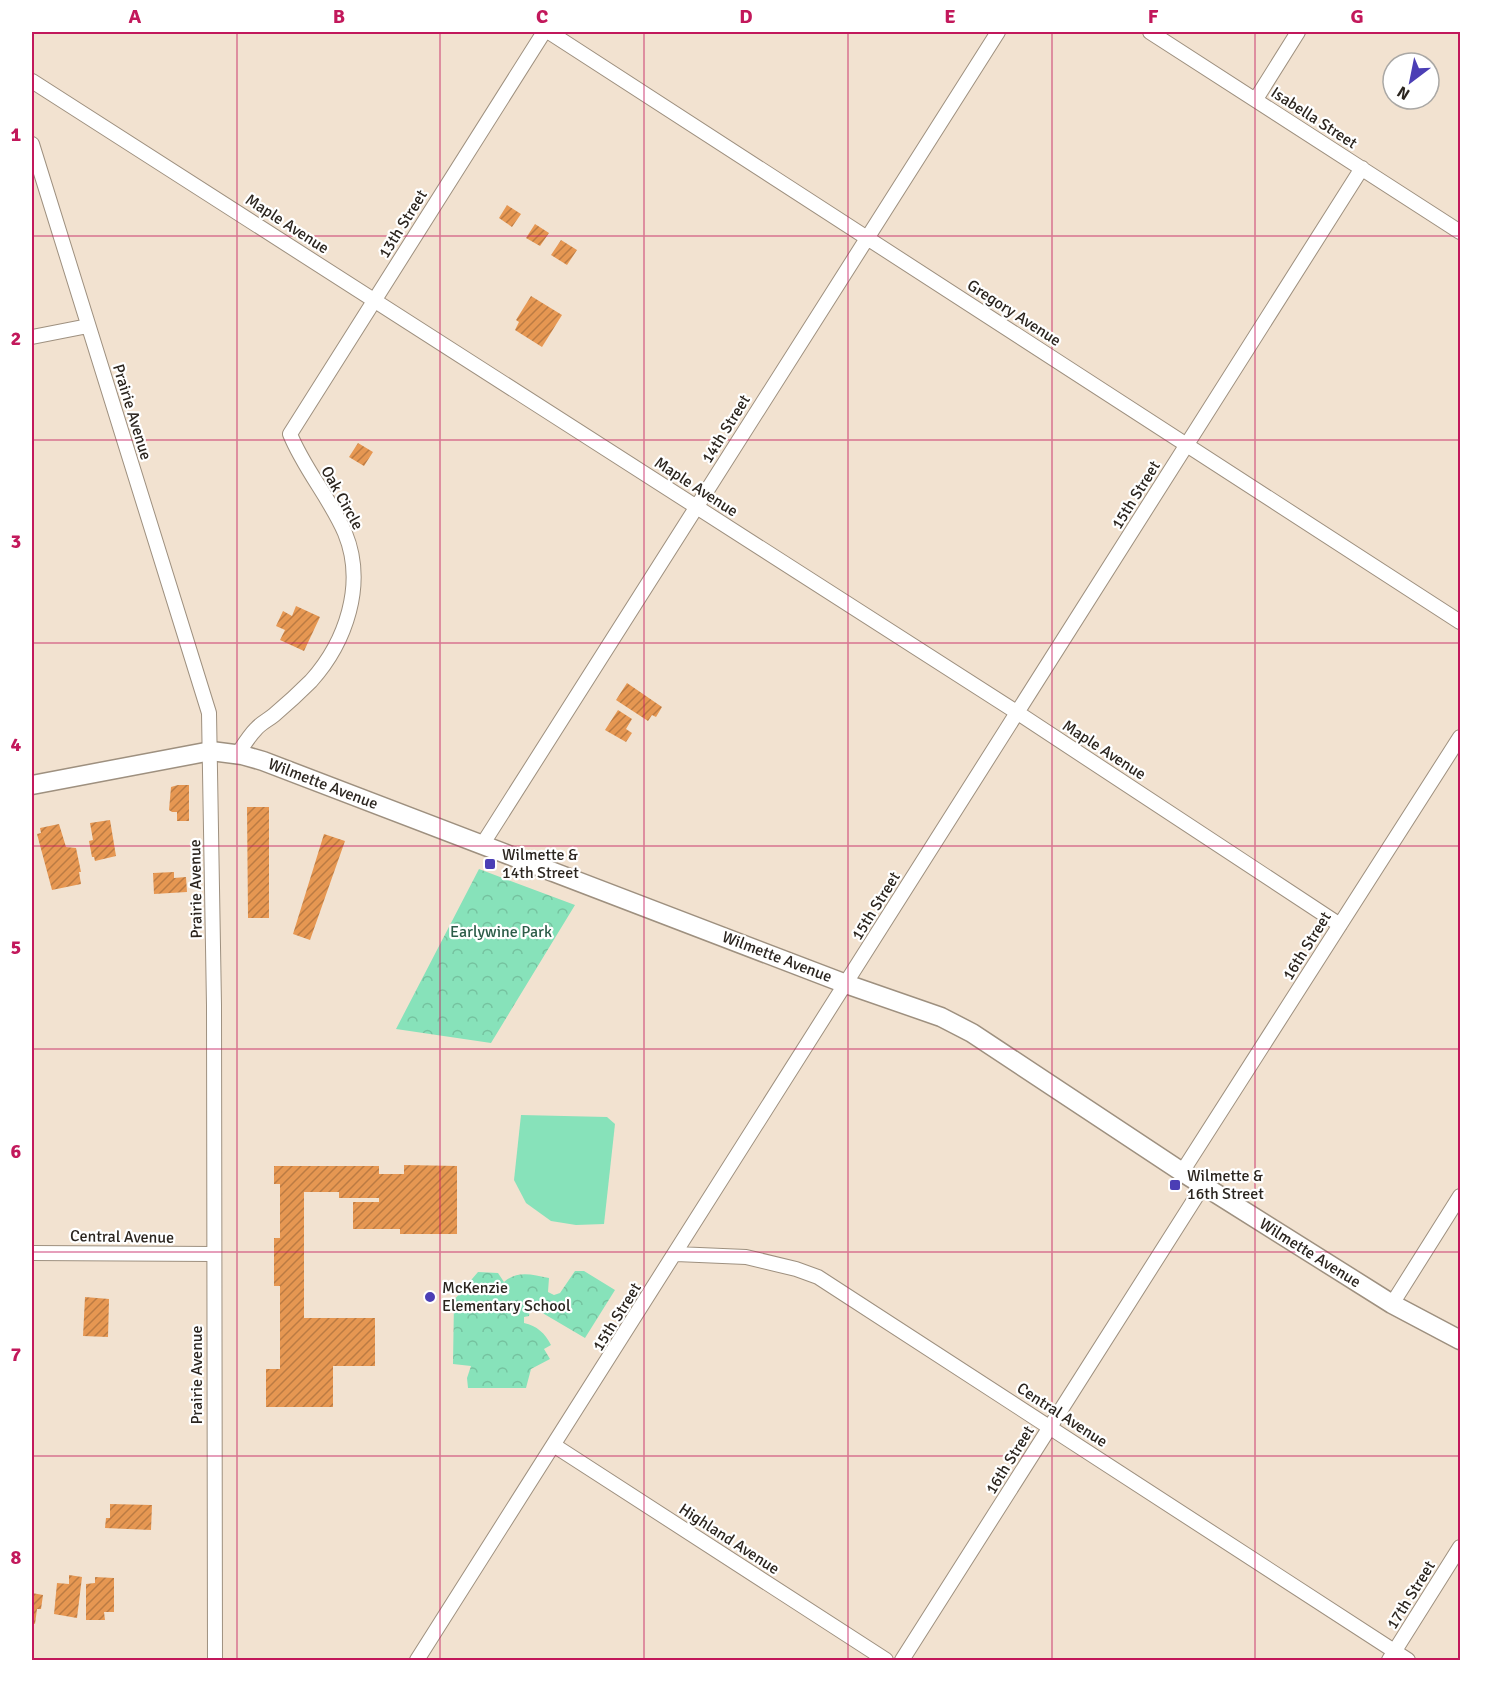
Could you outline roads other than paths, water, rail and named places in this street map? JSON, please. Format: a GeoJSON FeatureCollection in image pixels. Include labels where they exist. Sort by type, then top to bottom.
{"type":"FeatureCollection","features":[{"type":"Feature","properties":{"kind":"street","name":"Gregory Avenue"},"geometry":{"type":"LineString","coordinates":[[547,32],[1461,622]]}},
{"type":"Feature","properties":{"kind":"street","name":"13th Street"},"geometry":{"type":"LineString","coordinates":[[290,434],[547,32]]}},
{"type":"Feature","properties":{"kind":"street","name":"14th Street"},"geometry":{"type":"LineString","coordinates":[[482,845],[998,32]]}},
{"type":"Feature","properties":{"kind":"street","name":"Isabella Street"},"geometry":{"type":"LineString","coordinates":[[1150,32],[1461,232]]}},
{"type":"Feature","properties":{"kind":"street"},"geometry":{"type":"LineString","coordinates":[[1256,99],[1298,32]]}},
{"type":"Feature","properties":{"kind":"street","name":"Maple Avenue"},"geometry":{"type":"LineString","coordinates":[[32,81],[1018,713],[1340,925]]}},
{"type":"Feature","properties":{"kind":"street","name":"Prairie Avenue"},"geometry":{"type":"LineString","coordinates":[[32,144],[209,713],[214,994],[214,1660]]}},
{"type":"Feature","properties":{"kind":"street","name":"15th Street"},"geometry":{"type":"LineString","coordinates":[[417,1660],[555,1446],[1362,168]]}},
{"type":"Feature","properties":{"kind":"street"},"geometry":{"type":"LineString","coordinates":[[32,337],[88,326]]}},
{"type":"Feature","properties":{"kind":"street","name":"Oak Circle"},"geometry":{"type":"LineString","coordinates":[[237,754],[256,728],[312,680],[329,658],[347,619],[352,598],[354,576],[352,556],[346,535],[297,451],[290,434]]}},
{"type":"Feature","properties":{"kind":"street","name":"16th Street"},"geometry":{"type":"LineString","coordinates":[[1182,1172],[1461,737]]}},
{"type":"Feature","properties":{"kind":"street","name":"Wilmette Avenue"},"geometry":{"type":"LineString","coordinates":[[32,785],[211,751],[237,754],[263,761],[846,984],[942,1017],[972,1034],[1203,1186],[1392,1304],[1461,1340]]}},
{"type":"Feature","properties":{"kind":"street","name":"16th Street"},"geometry":{"type":"LineString","coordinates":[[902,1660],[1203,1186]]}},
{"type":"Feature","properties":{"kind":"street"},"geometry":{"type":"LineString","coordinates":[[1392,1304],[1461,1196]]}},
{"type":"Feature","properties":{"kind":"street","name":"Central Avenue"},"geometry":{"type":"LineString","coordinates":[[32,1253],[213,1254]]}},
{"type":"Feature","properties":{"kind":"street","name":"Central Avenue"},"geometry":{"type":"LineString","coordinates":[[676,1254],[746,1257],[796,1269],[818,1277],[1050,1428],[1391,1656],[1408,1660]]}},
{"type":"Feature","properties":{"kind":"street","name":"Highland Avenue"},"geometry":{"type":"LineString","coordinates":[[555,1446],[886,1660]]}},
{"type":"Feature","properties":{"kind":"street","name":"17th Street"},"geometry":{"type":"LineString","coordinates":[[1391,1656],[1461,1547]]}},
{"type":"Feature","properties":{"kind":"place","name":"Wilmette & 14th Street"},"geometry":{"type":"Point","coordinates":[490,864]}},
{"type":"Feature","properties":{"kind":"place","name":"Wilmette & 16th Street"},"geometry":{"type":"Point","coordinates":[1175,1185]}},
{"type":"Feature","properties":{"kind":"place","name":"McKenzie Elementary School"},"geometry":{"type":"Point","coordinates":[430,1297]}},
{"type":"Feature","properties":{"kind":"park label","name":"Earlywine Park"},"geometry":{"type":"Point","coordinates":[501,932]}}]}
